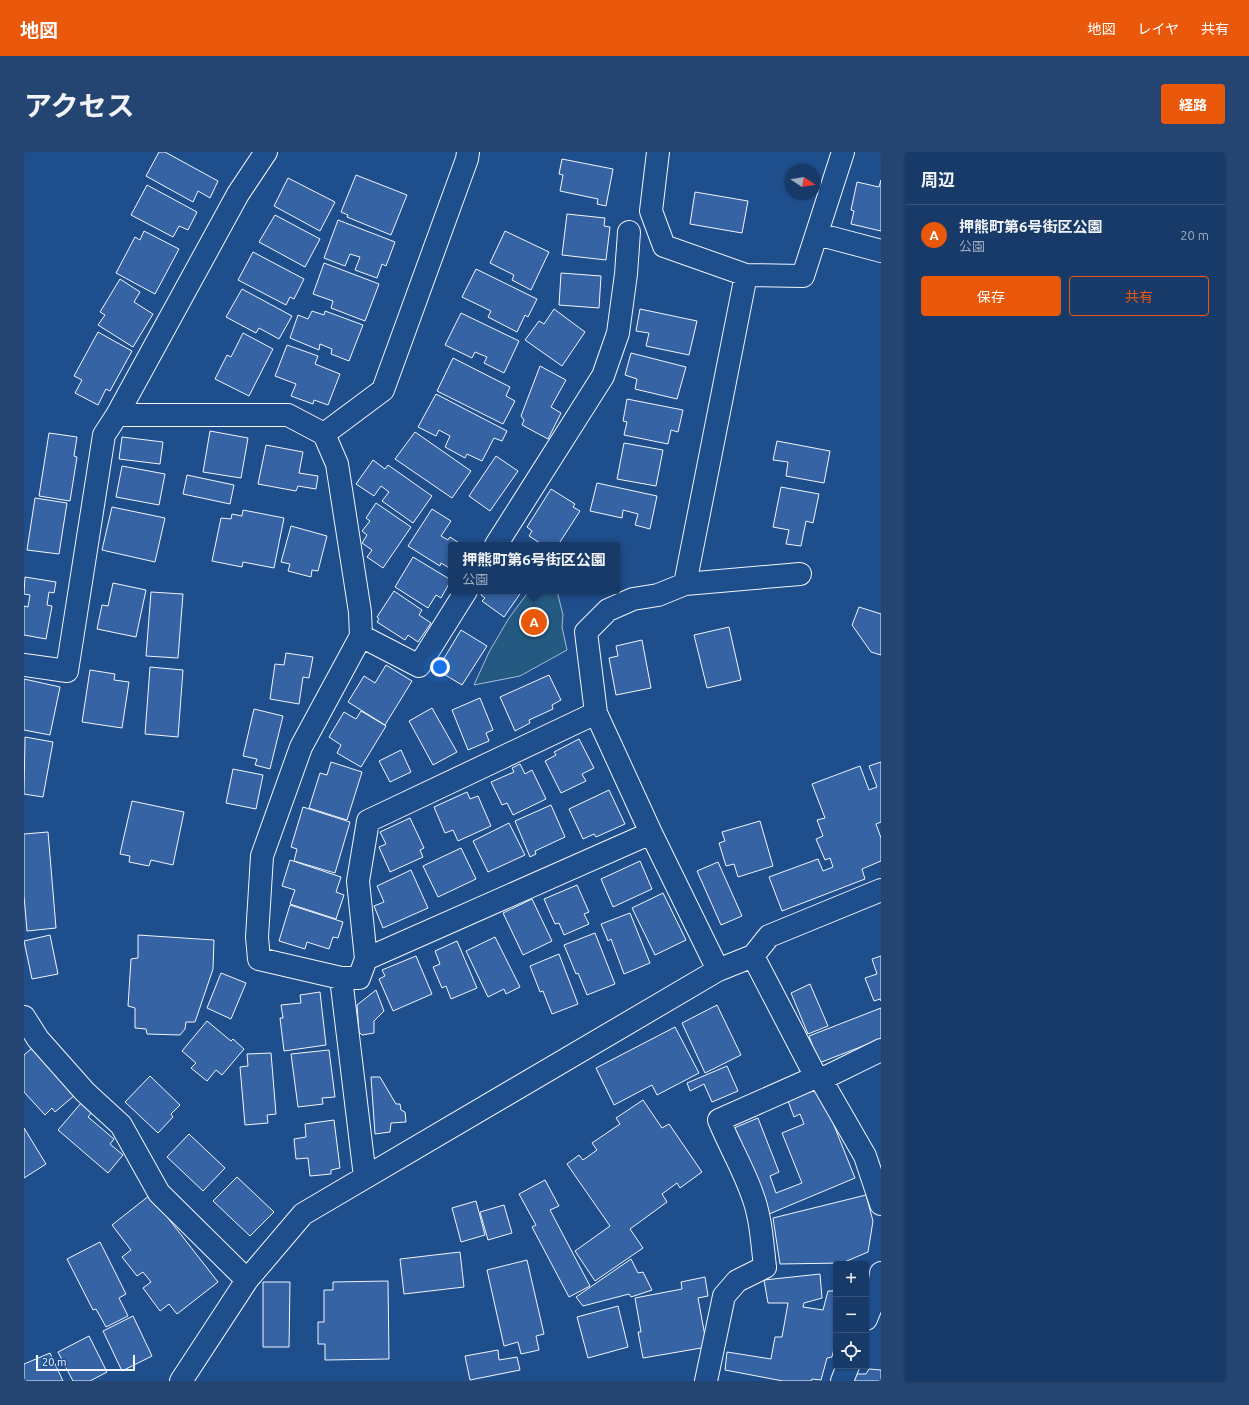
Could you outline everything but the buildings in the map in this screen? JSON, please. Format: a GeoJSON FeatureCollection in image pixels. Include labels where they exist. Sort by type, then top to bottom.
{"type":"FeatureCollection","features":[{"type":"Feature","properties":{"kind":"street"},"geometry":{"type":"LineString","coordinates":[[24,665],[67,671],[104,435],[117,415],[238,194],[266,152]]}},
{"type":"Feature","properties":{"kind":"street"},"geometry":{"type":"LineString","coordinates":[[324,434],[383,390],[467,159],[468,152]]}},
{"type":"Feature","properties":{"kind":"street"},"geometry":{"type":"LineString","coordinates":[[658,152],[652,211],[664,246],[746,275],[803,276],[843,152]]}},
{"type":"Feature","properties":{"kind":"street"},"geometry":{"type":"LineString","coordinates":[[498,542],[603,376],[618,333],[626,274],[629,232]]}},
{"type":"Feature","properties":{"kind":"street"},"geometry":{"type":"LineString","coordinates":[[817,234],[881,251]]}},
{"type":"Feature","properties":{"kind":"street"},"geometry":{"type":"LineString","coordinates":[[685,584],[746,275]]}},
{"type":"Feature","properties":{"kind":"street"},"geometry":{"type":"LineString","coordinates":[[117,415],[288,415],[324,434],[337,464],[360,612],[361,636],[302,747],[262,856],[257,937],[259,959],[341,978],[359,978],[366,958],[358,881],[368,821],[596,713]]}},
{"type":"Feature","properties":{"kind":"street"},"geometry":{"type":"LineString","coordinates":[[718,970],[651,833],[596,713],[586,632],[608,610],[633,599],[658,595],[685,584],[800,574]]}},
{"type":"Feature","properties":{"kind":"street"},"geometry":{"type":"LineString","coordinates":[[361,636],[419,666],[464,594]]}},
{"type":"Feature","properties":{"kind":"street"},"geometry":{"type":"LineString","coordinates":[[366,958],[651,833]]}},
{"type":"Feature","properties":{"kind":"street"},"geometry":{"type":"LineString","coordinates":[[181,1381],[247,1280],[303,1214],[718,970],[753,956],[769,936],[881,890]]}},
{"type":"Feature","properties":{"kind":"street"},"geometry":{"type":"LineString","coordinates":[[753,956],[816,1077],[823,1083],[864,1156],[881,1204]]}},
{"type":"Feature","properties":{"kind":"street"},"geometry":{"type":"LineString","coordinates":[[341,978],[365,1177]]}},
{"type":"Feature","properties":{"kind":"street"},"geometry":{"type":"LineString","coordinates":[[24,1017],[38,1039],[86,1092],[121,1125],[159,1193],[247,1280]]}},
{"type":"Feature","properties":{"kind":"street"},"geometry":{"type":"LineString","coordinates":[[706,1381],[724,1296],[737,1282],[765,1267],[759,1218],[752,1194],[736,1155],[727,1141],[719,1120],[816,1077],[826,1077],[881,1050]]}},
{"type":"Feature","properties":{"kind":"street"},"geometry":{"type":"LineString","coordinates":[[869,1312],[879,1287],[881,1273]]}},
{"type":"Feature","properties":{"kind":"street"},"geometry":{"type":"LineString","coordinates":[[842,1381],[847,1369]]}},
{"type":"Feature","properties":{"kind":"shaded area"},"geometry":{"type":"Polygon","coordinates":[[[527,594],[558,594],[563,615],[562,627],[567,650],[520,676],[474,685],[489,652],[509,618],[527,594]]]}},
{"type":"Feature","properties":{"kind":"place","name":"押熊町第6号街区公園"},"geometry":{"type":"Point","coordinates":[534,622]}}]}
